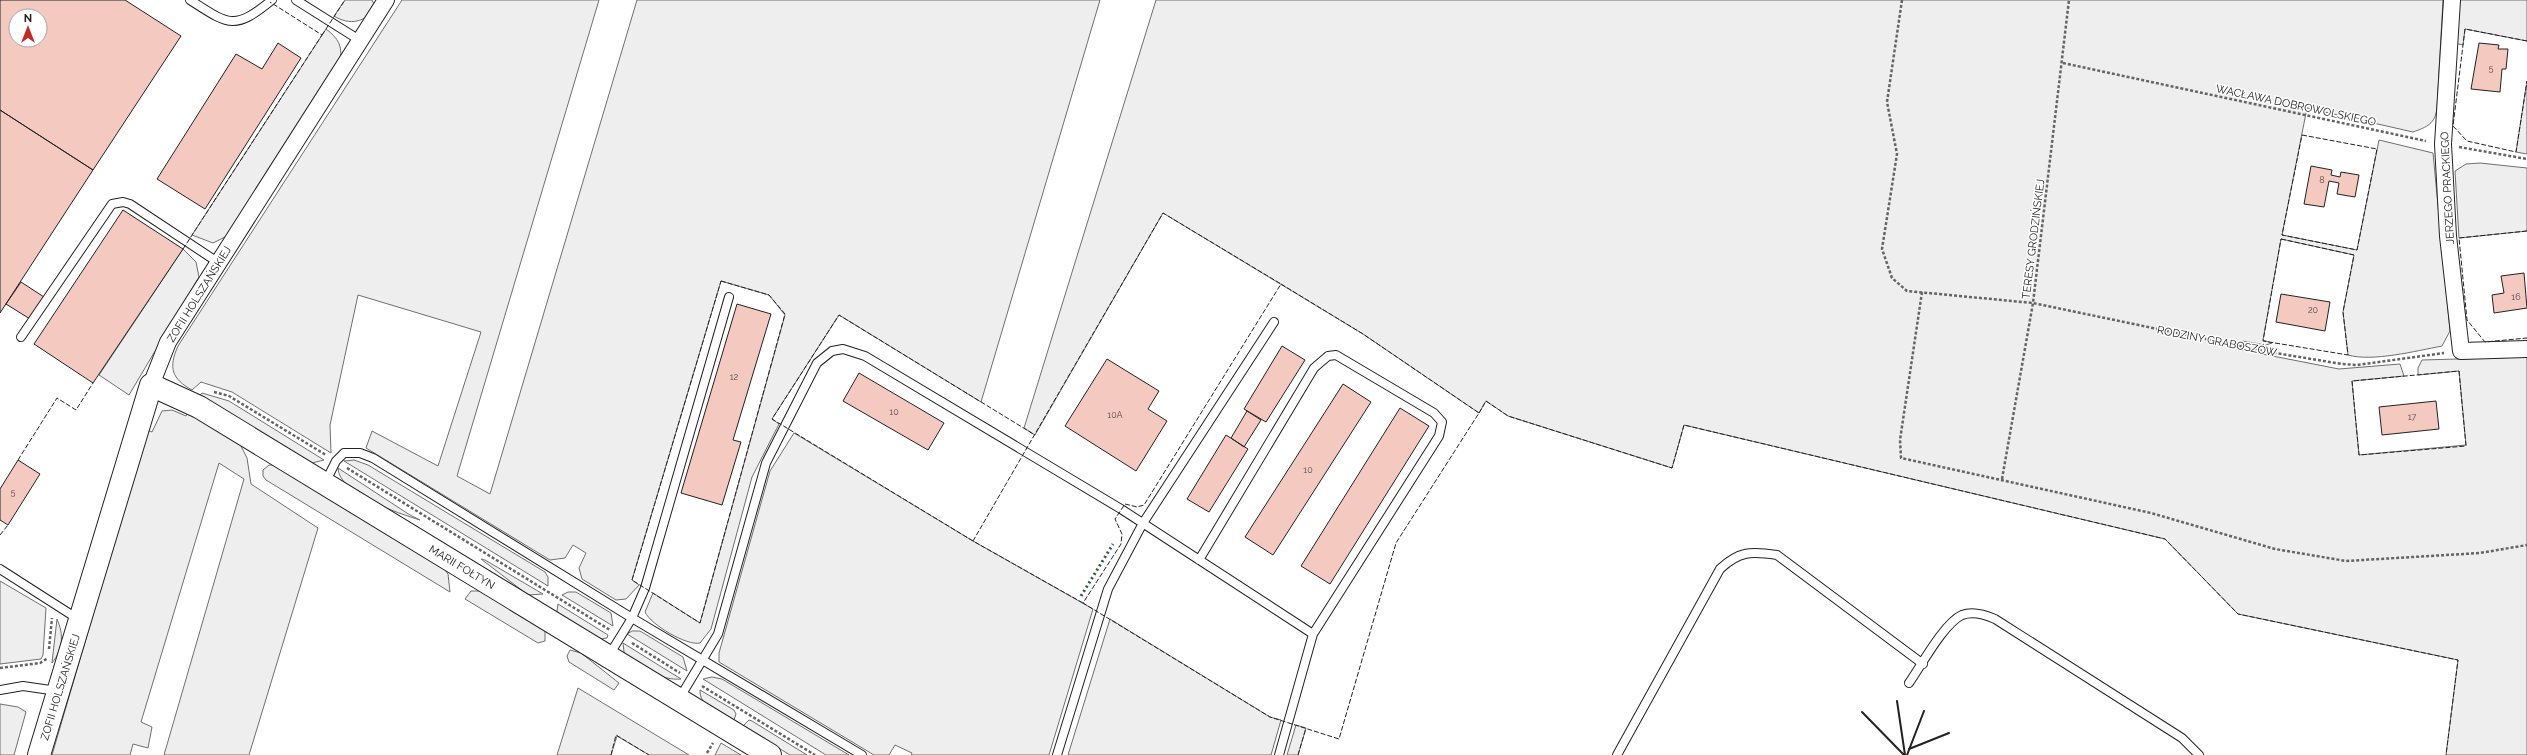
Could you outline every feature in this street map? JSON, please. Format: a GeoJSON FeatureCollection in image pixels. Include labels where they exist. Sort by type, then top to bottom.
{"type":"FeatureCollection","features":[{"type":"Feature","properties":{"kind":"street","name":"ZOFII HOLSZAŃSKIEJ"},"geometry":{"type":"LineString","coordinates":[[39,755],[150,385],[168,342],[386,0]]}},
{"type":"Feature","properties":{"kind":"street","name":"JERZEGO PRACKIEGO"},"geometry":{"type":"LineString","coordinates":[[2452,0],[2443,144],[2448,236],[2461,351]]}},
{"type":"Feature","properties":{"kind":"street"},"geometry":{"type":"LineString","coordinates":[[2461,351],[2527,349]]}},
{"type":"Feature","properties":{"kind":"street","name":"MARII FOŁTYN"},"geometry":{"type":"LineString","coordinates":[[150,385],[190,402],[770,755]]}},
{"type":"Feature","properties":{"kind":"lane"},"geometry":{"type":"LineString","coordinates":[[190,0],[217,18],[232,23],[246,20],[272,0]]}},
{"type":"Feature","properties":{"kind":"lane"},"geometry":{"type":"LineString","coordinates":[[296,0],[361,41]]}},
{"type":"Feature","properties":{"kind":"lane"},"geometry":{"type":"LineString","coordinates":[[21,337],[112,204],[117,202],[130,204],[219,264]]}},
{"type":"Feature","properties":{"kind":"lane"},"geometry":{"type":"LineString","coordinates":[[608,657],[632,618],[646,588],[729,297]]}},
{"type":"Feature","properties":{"kind":"lane"},"geometry":{"type":"LineString","coordinates":[[1057,755],[1108,589],[1143,523],[1274,322]]}},
{"type":"Feature","properties":{"kind":"lane"},"geometry":{"type":"LineString","coordinates":[[679,699],[704,661],[718,634],[766,463],[817,363],[832,351],[843,349],[865,356],[1143,523],[1313,634]]}},
{"type":"Feature","properties":{"kind":"lane"},"geometry":{"type":"LineString","coordinates":[[1199,560],[1314,368],[1328,356],[1336,355],[1434,413],[1442,422],[1439,436],[1313,634],[1279,755]]}},
{"type":"Feature","properties":{"kind":"lane"},"geometry":{"type":"LineString","coordinates":[[324,484],[336,461],[344,453],[351,452],[374,458],[632,618],[862,755]]}},
{"type":"Feature","properties":{"kind":"lane"},"geometry":{"type":"LineString","coordinates":[[1617,755],[1720,569],[1733,557],[1754,552],[1777,555],[1923,664]]}},
{"type":"Feature","properties":{"kind":"lane","name":"ZOFII HOLSZAŃSKIEJ"},"geometry":{"type":"LineString","coordinates":[[0,568],[80,620]]}},
{"type":"Feature","properties":{"kind":"lane"},"geometry":{"type":"LineString","coordinates":[[1909,683],[1950,624],[1962,615],[1983,614],[1995,619],[2182,738],[2199,755]]}},
{"type":"Feature","properties":{"kind":"lane"},"geometry":{"type":"LineString","coordinates":[[0,690],[23,686],[58,692]]}},
{"type":"Feature","properties":{"kind":"path","name":"RODZINY GRABOSZÓW"},"geometry":{"type":"LineString","coordinates":[[1902,0],[1888,102],[1897,154],[1882,249],[1892,278],[1907,291],[2034,303],[2263,351],[2342,364],[2357,365],[2461,351]]}},
{"type":"Feature","properties":{"kind":"path","name":"TERESY GRODZIŃSKIEJ"},"geometry":{"type":"LineString","coordinates":[[2002,479],[2034,303],[2063,63],[2069,0]]}},
{"type":"Feature","properties":{"kind":"path","name":"WACŁAWA DOBROWOLSKIEGO"},"geometry":{"type":"LineString","coordinates":[[2063,63],[2443,144],[2527,160]]}},
{"type":"Feature","properties":{"kind":"path"},"geometry":{"type":"LineString","coordinates":[[1922,292],[1900,440],[1901,458],[2151,513],[2275,549],[2346,561],[2480,553],[2527,545]]}},
{"type":"Feature","properties":{"kind":"path"},"geometry":{"type":"LineString","coordinates":[[190,402],[198,389],[229,396],[815,755]]}},
{"type":"Feature","properties":{"kind":"path"},"geometry":{"type":"LineString","coordinates":[[0,668],[40,663],[48,657],[54,602]]}},
{"type":"Feature","properties":{"kind":"shaded area"},"geometry":{"type":"Polygon","coordinates":[[[345,0],[372,0],[376,8],[367,17],[357,21],[346,21],[334,16],[345,0]]]}},
{"type":"Feature","properties":{"kind":"shaded area"},"geometry":{"type":"Polygon","coordinates":[[[402,0],[599,0],[457,476],[490,494],[637,0],[1100,0],[981,402],[839,315],[772,419],[779,424],[752,477],[711,629],[700,643],[687,641],[670,634],[654,623],[645,612],[653,593],[700,623],[785,315],[769,295],[721,281],[632,580],[639,585],[626,599],[616,600],[582,579],[579,568],[586,553],[573,545],[565,558],[550,560],[366,448],[372,431],[438,466],[481,332],[358,295],[330,425],[331,453],[232,392],[201,382],[192,390],[180,382],[176,377],[173,361],[178,346],[402,0]]]}},
{"type":"Feature","properties":{"kind":"shaded area"},"geometry":{"type":"Polygon","coordinates":[[[1156,0],[2443,0],[2437,108],[2434,118],[2430,124],[2413,132],[2307,108],[2282,235],[2357,250],[2379,140],[2433,153],[2450,331],[2442,346],[2381,357],[2358,357],[2348,355],[2343,312],[2354,255],[2281,239],[2263,340],[2272,343],[2266,345],[2242,341],[2242,350],[2339,369],[2400,364],[2404,376],[2352,381],[2359,455],[2466,445],[2459,371],[2418,375],[2418,368],[2422,360],[2527,357],[2527,755],[2446,755],[2458,660],[2238,614],[2165,539],[1684,425],[1672,468],[1508,416],[1486,401],[1479,413],[1363,334],[1163,213],[1035,435],[1024,428],[1156,0]]]}},
{"type":"Feature","properties":{"kind":"shaded area"},"geometry":{"type":"Polygon","coordinates":[[[2457,0],[2527,0],[2527,41],[2465,29],[2463,45],[2454,43],[2457,0]]]}},
{"type":"Feature","properties":{"kind":"shaded area"},"geometry":{"type":"Polygon","coordinates":[[[326,29],[339,43],[341,51],[340,61],[227,236],[213,243],[192,235],[326,29]]]}},
{"type":"Feature","properties":{"kind":"shaded area"},"geometry":{"type":"Polygon","coordinates":[[[2527,81],[2527,154],[2516,152],[2527,81]]]}},
{"type":"Feature","properties":{"kind":"shaded area"},"geometry":{"type":"Polygon","coordinates":[[[2480,163],[2527,168],[2527,231],[2459,238],[2455,171],[2466,164],[2480,163]]]}},
{"type":"Feature","properties":{"kind":"shaded area"},"geometry":{"type":"Polygon","coordinates":[[[183,249],[196,262],[199,277],[129,395],[99,375],[183,249]]]}},
{"type":"Feature","properties":{"kind":"shaded area"},"geometry":{"type":"Polygon","coordinates":[[[202,393],[229,401],[324,460],[312,463],[199,396],[202,393]]]}},
{"type":"Feature","properties":{"kind":"shaded area"},"geometry":{"type":"Polygon","coordinates":[[[172,410],[186,416],[188,412],[240,444],[247,458],[251,484],[318,528],[249,755],[164,755],[244,479],[219,463],[141,722],[152,727],[148,748],[133,744],[130,755],[52,755],[147,430],[152,432],[162,411],[172,410]]]}},
{"type":"Feature","properties":{"kind":"shaded area"},"geometry":{"type":"Polygon","coordinates":[[[794,433],[973,541],[1093,609],[1049,755],[911,755],[912,753],[895,745],[889,755],[874,755],[719,662],[719,653],[770,471],[794,433]]]}},
{"type":"Feature","properties":{"kind":"shaded area"},"geometry":{"type":"Polygon","coordinates":[[[354,460],[368,465],[545,572],[548,577],[548,586],[344,461],[354,460]]]}},
{"type":"Feature","properties":{"kind":"shaded area"},"geometry":{"type":"Polygon","coordinates":[[[269,465],[274,465],[442,566],[448,574],[450,592],[266,480],[263,476],[263,470],[269,465]]]}},
{"type":"Feature","properties":{"kind":"shaded area"},"geometry":{"type":"Polygon","coordinates":[[[338,468],[420,520],[385,508],[359,494],[348,486],[341,477],[338,468]]]}},
{"type":"Feature","properties":{"kind":"shaded area"},"geometry":{"type":"Polygon","coordinates":[[[481,559],[485,560],[543,594],[528,595],[481,559]]]}},
{"type":"Feature","properties":{"kind":"shaded area"},"geometry":{"type":"Polygon","coordinates":[[[0,581],[46,608],[43,655],[41,659],[0,664],[0,581]]]}},
{"type":"Feature","properties":{"kind":"shaded area"},"geometry":{"type":"Polygon","coordinates":[[[471,591],[481,591],[545,630],[545,641],[538,643],[465,599],[471,591]]]}},
{"type":"Feature","properties":{"kind":"shaded area"},"geometry":{"type":"Polygon","coordinates":[[[568,592],[576,592],[611,613],[613,626],[562,595],[568,592]]]}},
{"type":"Feature","properties":{"kind":"shaded area"},"geometry":{"type":"Polygon","coordinates":[[[558,604],[608,635],[607,638],[601,639],[560,616],[557,611],[558,604]]]}},
{"type":"Feature","properties":{"kind":"shaded area"},"geometry":{"type":"Polygon","coordinates":[[[57,619],[61,631],[61,642],[56,658],[52,663],[57,619]]]}},
{"type":"Feature","properties":{"kind":"shaded area"},"geometry":{"type":"Polygon","coordinates":[[[1110,619],[1270,717],[1281,720],[1271,755],[1068,755],[1110,619]]]}},
{"type":"Feature","properties":{"kind":"shaded area"},"geometry":{"type":"Polygon","coordinates":[[[632,631],[640,631],[683,657],[687,671],[627,634],[632,631]]]}},
{"type":"Feature","properties":{"kind":"shaded area"},"geometry":{"type":"Polygon","coordinates":[[[623,643],[681,679],[660,676],[646,669],[627,657],[624,652],[623,643]]]}},
{"type":"Feature","properties":{"kind":"shaded area"},"geometry":{"type":"Polygon","coordinates":[[[570,650],[581,653],[619,683],[614,690],[569,662],[567,656],[570,650]]]}},
{"type":"Feature","properties":{"kind":"shaded area"},"geometry":{"type":"Polygon","coordinates":[[[712,677],[722,679],[849,755],[826,755],[703,679],[712,677]]]}},
{"type":"Feature","properties":{"kind":"shaded area"},"geometry":{"type":"Polygon","coordinates":[[[578,688],[689,755],[649,755],[617,736],[611,755],[557,755],[578,688]]]}},
{"type":"Feature","properties":{"kind":"shaded area"},"geometry":{"type":"Polygon","coordinates":[[[700,690],[734,710],[736,714],[734,720],[717,712],[707,705],[703,701],[700,690]]]}},
{"type":"Feature","properties":{"kind":"shaded area"},"geometry":{"type":"Polygon","coordinates":[[[0,704],[18,707],[26,712],[14,755],[0,755],[0,704]]]}},
{"type":"Feature","properties":{"kind":"shaded area"},"geometry":{"type":"Polygon","coordinates":[[[749,720],[807,755],[790,755],[743,726],[749,720]]]}},
{"type":"Feature","properties":{"kind":"shaded area"},"geometry":{"type":"Polygon","coordinates":[[[1296,725],[1306,728],[1298,755],[1287,755],[1296,725]]]}},
{"type":"Feature","properties":{"kind":"shaded area"},"geometry":{"type":"Polygon","coordinates":[[[721,743],[741,755],[715,755],[721,743]]]}},
{"type":"Feature","properties":{"kind":"building"},"geometry":{"type":"Polygon","coordinates":[[[0,0],[125,0],[181,36],[93,170],[0,110],[0,0]]]}},
{"type":"Feature","properties":{"kind":"building"},"geometry":{"type":"Polygon","coordinates":[[[278,43],[301,58],[205,209],[157,179],[236,54],[262,69],[278,43]]]}},
{"type":"Feature","properties":{"kind":"building"},"geometry":{"type":"Polygon","coordinates":[[[2479,43],[2499,45],[2498,49],[2508,49],[2506,69],[2502,69],[2500,92],[2471,89],[2479,43]]]}},
{"type":"Feature","properties":{"kind":"building"},"geometry":{"type":"Polygon","coordinates":[[[0,110],[93,170],[0,313],[0,110]]]}},
{"type":"Feature","properties":{"kind":"building"},"geometry":{"type":"Polygon","coordinates":[[[2311,166],[2332,170],[2331,175],[2340,177],[2341,172],[2359,175],[2355,197],[2337,194],[2339,183],[2329,181],[2324,207],[2304,204],[2311,166]]]}},
{"type":"Feature","properties":{"kind":"building"},"geometry":{"type":"Polygon","coordinates":[[[123,210],[183,249],[93,383],[34,344],[123,210]]]}},
{"type":"Feature","properties":{"kind":"building"},"geometry":{"type":"Polygon","coordinates":[[[2524,273],[2527,308],[2494,313],[2492,295],[2504,293],[2501,276],[2524,273]]]}},
{"type":"Feature","properties":{"kind":"building"},"geometry":{"type":"Polygon","coordinates":[[[21,282],[44,297],[30,319],[6,304],[21,282]]]}},
{"type":"Feature","properties":{"kind":"building"},"geometry":{"type":"Polygon","coordinates":[[[2281,294],[2330,302],[2325,331],[2276,322],[2281,294]]]}},
{"type":"Feature","properties":{"kind":"building"},"geometry":{"type":"Polygon","coordinates":[[[737,304],[771,314],[733,440],[741,442],[722,505],[681,493],[737,304]]]}},
{"type":"Feature","properties":{"kind":"building"},"geometry":{"type":"Polygon","coordinates":[[[1282,346],[1305,360],[1266,422],[1244,409],[1282,346]]]}},
{"type":"Feature","properties":{"kind":"building"},"geometry":{"type":"Polygon","coordinates":[[[1107,359],[1159,391],[1148,409],[1167,421],[1136,471],[1065,426],[1107,359]]]}},
{"type":"Feature","properties":{"kind":"building"},"geometry":{"type":"Polygon","coordinates":[[[859,373],[944,423],[928,450],[843,401],[859,373]]]}},
{"type":"Feature","properties":{"kind":"building"},"geometry":{"type":"Polygon","coordinates":[[[1343,384],[1371,402],[1273,555],[1245,537],[1343,384]]]}},
{"type":"Feature","properties":{"kind":"building"},"geometry":{"type":"Polygon","coordinates":[[[2436,401],[2439,429],[2382,435],[2379,407],[2436,401]]]}},
{"type":"Feature","properties":{"kind":"building"},"geometry":{"type":"Polygon","coordinates":[[[1400,408],[1429,426],[1330,584],[1301,566],[1400,408]]]}},
{"type":"Feature","properties":{"kind":"building"},"geometry":{"type":"Polygon","coordinates":[[[1247,411],[1261,420],[1244,447],[1231,438],[1247,411]]]}},
{"type":"Feature","properties":{"kind":"building"},"geometry":{"type":"Polygon","coordinates":[[[1226,435],[1248,449],[1209,512],[1187,499],[1226,435]]]}},
{"type":"Feature","properties":{"kind":"building"},"geometry":{"type":"Polygon","coordinates":[[[18,460],[40,474],[8,525],[0,520],[0,489],[18,460]]]}},
{"type":"Feature","properties":{"kind":"hedge"},"geometry":{"type":"LineString","coordinates":[[1081,596],[1113,544]]}},
{"type":"Feature","properties":{"kind":"fence"},"geometry":{"type":"LineString","coordinates":[[322,35],[345,0]]}},
{"type":"Feature","properties":{"kind":"fence"},"geometry":{"type":"LineString","coordinates":[[183,249],[322,35],[270,2]]}},
{"type":"Feature","properties":{"kind":"fence"},"geometry":{"type":"LineString","coordinates":[[2527,41],[2465,29],[2453,126],[2467,141],[2516,152],[2527,81]]}},
{"type":"Feature","properties":{"kind":"fence"},"geometry":{"type":"LineString","coordinates":[[2302,135],[2377,149],[2357,250],[2282,235],[2302,135]]}},
{"type":"Feature","properties":{"kind":"fence"},"geometry":{"type":"LineString","coordinates":[[1083,603],[973,541],[1163,213],[1281,284]]}},
{"type":"Feature","properties":{"kind":"fence"},"geometry":{"type":"LineString","coordinates":[[2527,231],[2459,238],[2467,320],[2485,342],[2527,338]]}},
{"type":"Feature","properties":{"kind":"fence"},"geometry":{"type":"LineString","coordinates":[[2281,239],[2354,255],[2343,312],[2348,355],[2263,341],[2281,239]]}},
{"type":"Feature","properties":{"kind":"fence"},"geometry":{"type":"LineString","coordinates":[[721,281],[769,295],[785,314],[700,623],[632,580],[721,281]]}},
{"type":"Feature","properties":{"kind":"fence"},"geometry":{"type":"LineString","coordinates":[[1281,284],[1363,334],[1479,413],[1396,543],[1339,739],[1270,717],[1083,603],[1121,544],[1122,534],[1115,519],[1125,504],[1137,507],[1144,505],[1281,284]]}},
{"type":"Feature","properties":{"kind":"fence"},"geometry":{"type":"LineString","coordinates":[[973,541],[772,419],[839,315],[1035,435]]}},
{"type":"Feature","properties":{"kind":"fence"},"geometry":{"type":"LineString","coordinates":[[2459,371],[2466,446],[2359,455],[2352,381],[2459,371]]}},
{"type":"Feature","properties":{"kind":"fence"},"geometry":{"type":"LineString","coordinates":[[18,460],[57,398],[76,410],[93,383]]}},
{"type":"Feature","properties":{"kind":"fence"},"geometry":{"type":"LineString","coordinates":[[1479,413],[1486,401],[1508,416],[1672,468],[1684,425],[2165,539],[2238,614],[2458,660],[2446,755]]}},
{"type":"Feature","properties":{"kind":"fence"},"geometry":{"type":"LineString","coordinates":[[0,535],[8,525]]}},
{"type":"Feature","properties":{"kind":"fence"},"geometry":{"type":"LineString","coordinates":[[1298,755],[1306,728]]}},
{"type":"Feature","properties":{"kind":"fence"},"geometry":{"type":"LineString","coordinates":[[611,755],[616,735],[649,755]]}},
{"type":"Feature","properties":{"kind":"wall"},"geometry":{"type":"LineString","coordinates":[[1897,701],[1905,755]]}},
{"type":"Feature","properties":{"kind":"wall"},"geometry":{"type":"LineString","coordinates":[[1907,755],[1924,711]]}},
{"type":"Feature","properties":{"kind":"wall"},"geometry":{"type":"LineString","coordinates":[[1862,712],[1904,755]]}},
{"type":"Feature","properties":{"kind":"wall"},"geometry":{"type":"LineString","coordinates":[[1909,749],[1949,733]]}}]}
